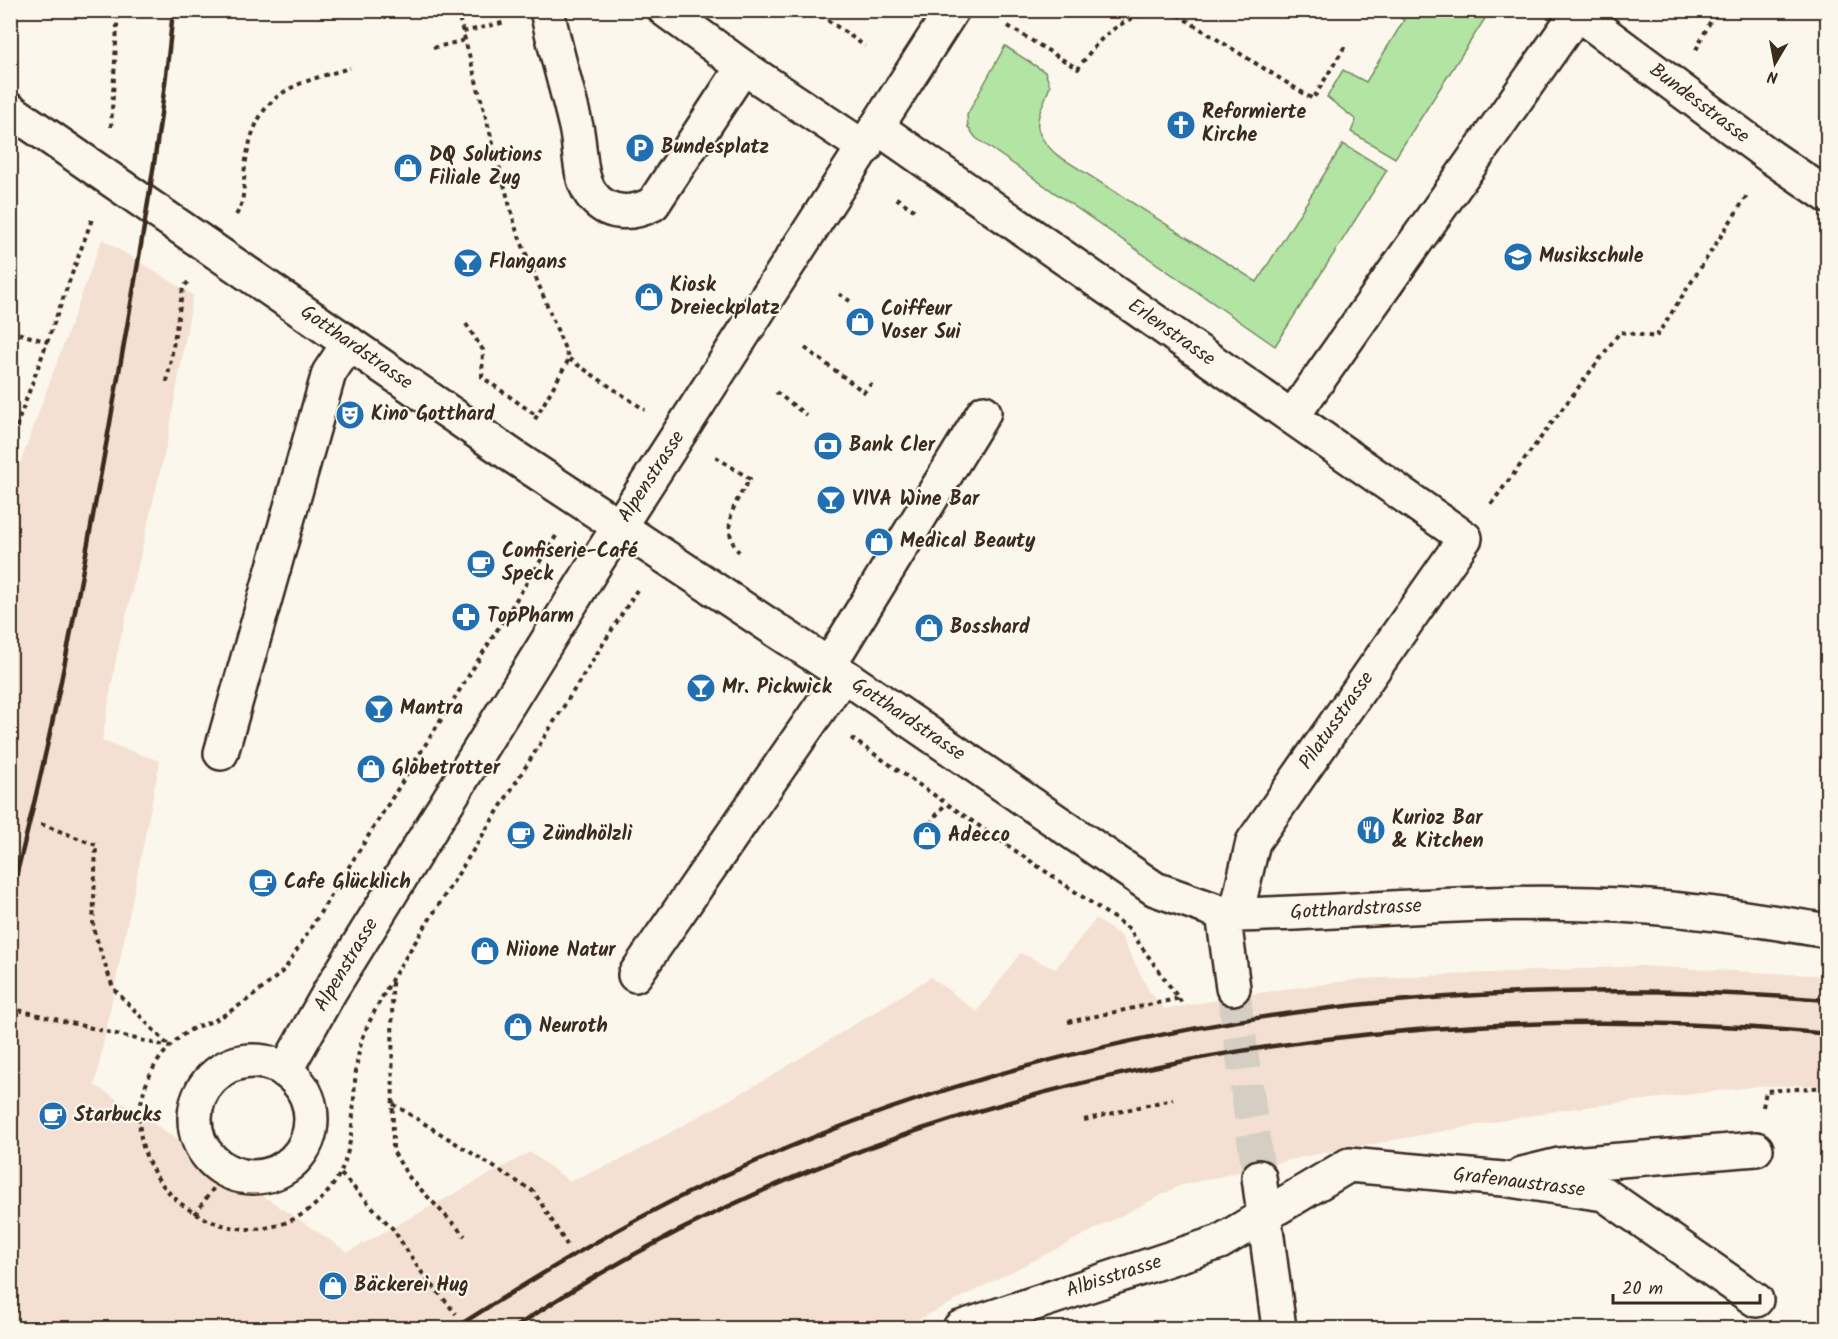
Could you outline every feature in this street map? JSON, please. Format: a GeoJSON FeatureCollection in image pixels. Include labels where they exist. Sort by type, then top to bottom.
{"type":"FeatureCollection","features":[{"type":"Feature","properties":{"kind":"street"},"geometry":{"type":"LineString","coordinates":[[547,10],[576,129],[584,179],[592,194],[603,206],[621,212],[636,212],[653,204],[743,67]]}},
{"type":"Feature","properties":{"kind":"street","name":"Erlenstrasse"},"geometry":{"type":"LineString","coordinates":[[665,10],[743,67],[871,137],[1292,417],[1465,538]]}},
{"type":"Feature","properties":{"kind":"street"},"geometry":{"type":"LineString","coordinates":[[1292,417],[1575,12]]}},
{"type":"Feature","properties":{"kind":"street","name":"Bundesstrasse"},"geometry":{"type":"LineString","coordinates":[[1575,12],[1827,196]]}},
{"type":"Feature","properties":{"kind":"street","name":"Alpenstrasse"},"geometry":{"type":"LineString","coordinates":[[285,1071],[330,991],[619,528],[871,137],[942,14]]}},
{"type":"Feature","properties":{"kind":"street","name":"Gotthardstrasse"},"geometry":{"type":"LineString","coordinates":[[10,110],[514,458],[836,670],[1155,889],[1229,914],[1482,903],[1593,903],[1702,910],[1827,931]]}},
{"type":"Feature","properties":{"kind":"street"},"geometry":{"type":"LineString","coordinates":[[221,753],[329,373],[349,343]]}},
{"type":"Feature","properties":{"kind":"street"},"geometry":{"type":"LineString","coordinates":[[635,975],[836,670],[984,412]]}},
{"type":"Feature","properties":{"kind":"street","name":"Pilatusstrasse"},"geometry":{"type":"LineString","coordinates":[[1229,914],[1253,842],[1465,538]]}},
{"type":"Feature","properties":{"kind":"street"},"geometry":{"type":"LineString","coordinates":[[1229,914],[1233,988]]}},
{"type":"Feature","properties":{"kind":"street"},"geometry":{"type":"LineString","coordinates":[[247,1061],[267,1062],[285,1071],[300,1084],[309,1101],[312,1121],[308,1141],[297,1158],[282,1170],[264,1177],[244,1177],[226,1171],[211,1160],[201,1146],[195,1128],[195,1110],[201,1092],[211,1078],[228,1066],[247,1061]]}},
{"type":"Feature","properties":{"kind":"street"},"geometry":{"type":"LineString","coordinates":[[1503,1179],[1559,1165],[1756,1149]]}},
{"type":"Feature","properties":{"kind":"street","name":"Grafenaustrasse"},"geometry":{"type":"LineString","coordinates":[[1264,1215],[1349,1165],[1503,1179],[1604,1194],[1756,1300]]}},
{"type":"Feature","properties":{"kind":"street"},"geometry":{"type":"LineString","coordinates":[[1259,1177],[1279,1329]]}},
{"type":"Feature","properties":{"kind":"street","name":"Albisstrasse"},"geometry":{"type":"LineString","coordinates":[[960,1329],[1220,1242],[1264,1215]]}},
{"type":"Feature","properties":{"kind":"path"},"geometry":{"type":"LineString","coordinates":[[111,128],[118,10]]}},
{"type":"Feature","properties":{"kind":"path"},"geometry":{"type":"LineString","coordinates":[[457,10],[516,230],[569,359],[514,458]]}},
{"type":"Feature","properties":{"kind":"path"},"geometry":{"type":"LineString","coordinates":[[813,10],[864,46]]}},
{"type":"Feature","properties":{"kind":"path"},"geometry":{"type":"LineString","coordinates":[[1008,26],[1078,69],[1097,40],[1126,21],[1154,10]]}},
{"type":"Feature","properties":{"kind":"path"},"geometry":{"type":"LineString","coordinates":[[1170,10],[1313,99],[1345,46]]}},
{"type":"Feature","properties":{"kind":"path"},"geometry":{"type":"LineString","coordinates":[[433,48],[465,40]]}},
{"type":"Feature","properties":{"kind":"path"},"geometry":{"type":"LineString","coordinates":[[167,382],[183,288],[242,205],[245,167],[252,129],[271,100],[295,84],[350,69]]}},
{"type":"Feature","properties":{"kind":"path"},"geometry":{"type":"LineString","coordinates":[[1465,538],[1620,333],[1656,337],[1771,157]]}},
{"type":"Feature","properties":{"kind":"path"},"geometry":{"type":"LineString","coordinates":[[896,198],[914,210]]}},
{"type":"Feature","properties":{"kind":"path"},"geometry":{"type":"LineString","coordinates":[[10,444],[93,218]]}},
{"type":"Feature","properties":{"kind":"path"},"geometry":{"type":"LineString","coordinates":[[839,294],[850,301]]}},
{"type":"Feature","properties":{"kind":"path"},"geometry":{"type":"LineString","coordinates":[[466,324],[483,350],[482,377],[537,416]]}},
{"type":"Feature","properties":{"kind":"path"},"geometry":{"type":"LineString","coordinates":[[10,331],[48,342]]}},
{"type":"Feature","properties":{"kind":"path"},"geometry":{"type":"LineString","coordinates":[[805,348],[864,392],[872,383]]}},
{"type":"Feature","properties":{"kind":"path"},"geometry":{"type":"LineString","coordinates":[[776,392],[806,415]]}},
{"type":"Feature","properties":{"kind":"path"},"geometry":{"type":"LineString","coordinates":[[519,601],[520,594]]}},
{"type":"Feature","properties":{"kind":"path"},"geometry":{"type":"LineString","coordinates":[[924,831],[946,803]]}},
{"type":"Feature","properties":{"kind":"path"},"geometry":{"type":"LineString","coordinates":[[10,1008],[170,1047],[113,988],[93,928],[96,845],[41,824]]}},
{"type":"Feature","properties":{"kind":"path"},"geometry":{"type":"LineString","coordinates":[[1068,1022],[1181,1001],[1128,928]]}},
{"type":"Feature","properties":{"kind":"path"},"geometry":{"type":"LineString","coordinates":[[391,971],[393,1151],[408,1176],[465,1236]]}},
{"type":"Feature","properties":{"kind":"path"},"geometry":{"type":"LineString","coordinates":[[1797,1087],[1827,1087]]}},
{"type":"Feature","properties":{"kind":"path"},"geometry":{"type":"LineString","coordinates":[[1084,1120],[1173,1099]]}},
{"type":"Feature","properties":{"kind":"path"},"geometry":{"type":"LineString","coordinates":[[393,1104],[534,1192],[567,1245]]}},
{"type":"Feature","properties":{"kind":"path"},"geometry":{"type":"LineString","coordinates":[[195,1215],[226,1171]]}},
{"type":"Feature","properties":{"kind":"path"},"geometry":{"type":"LineString","coordinates":[[340,1174],[393,1229],[419,1269],[456,1314]]}},
{"type":"Feature","properties":{"kind":"shaded area"},"geometry":{"type":"Polygon","coordinates":[[[102,239],[193,295],[168,438],[116,659],[102,741],[160,761],[95,1085],[348,1252],[530,1152],[569,1181],[619,1161],[768,1078],[931,977],[977,1012],[1020,953],[1055,969],[1096,919],[1121,936],[1149,991],[1165,1009],[1361,979],[1641,966],[1827,976],[1827,1085],[1759,1086],[1561,1110],[1312,1155],[1179,1186],[902,1328],[11,1328],[10,491],[102,239]]]}},
{"type":"Feature","properties":{"kind":"green space"},"geometry":{"type":"Polygon","coordinates":[[[1390,11],[1476,11],[1486,17],[1395,158],[1351,132],[1356,120],[1327,97],[1343,70],[1366,82],[1404,20],[1390,11]]]}},
{"type":"Feature","properties":{"kind":"green space"},"geometry":{"type":"Polygon","coordinates":[[[1005,46],[1045,72],[1050,86],[1039,115],[1038,129],[1041,137],[1057,155],[1257,282],[1343,144],[1387,170],[1275,346],[976,138],[968,127],[967,115],[1005,46]]]}},
{"type":"Feature","properties":{"kind":"tunnel"},"geometry":{"type":"LineString","coordinates":[[1233,988],[1259,1177]]}},
{"type":"Feature","properties":{"kind":"railway"},"geometry":{"type":"LineString","coordinates":[[10,899],[39,781],[77,603],[146,217],[173,10]]}},
{"type":"Feature","properties":{"kind":"railway"},"geometry":{"type":"LineString","coordinates":[[455,1328],[584,1249],[719,1178],[850,1123],[984,1078],[1121,1043],[1261,1017],[1402,1001],[1544,992],[1686,992],[1828,1000]]}},
{"type":"Feature","properties":{"kind":"railway"},"geometry":{"type":"LineString","coordinates":[[514,1328],[660,1240],[815,1168],[977,1111],[1144,1069],[1315,1040],[1487,1026],[1658,1024],[1828,1034]]}},
{"type":"Feature","properties":{"kind":"place","name":"Reformierte Kirche"},"geometry":{"type":"Point","coordinates":[1181,125]}},
{"type":"Feature","properties":{"kind":"place","name":"Bundesplatz"},"geometry":{"type":"Point","coordinates":[640,148]}},
{"type":"Feature","properties":{"kind":"place","name":"DQ Solutions Filiale Zug"},"geometry":{"type":"Point","coordinates":[408,168]}},
{"type":"Feature","properties":{"kind":"place","name":"Musikschule"},"geometry":{"type":"Point","coordinates":[1518,257]}},
{"type":"Feature","properties":{"kind":"place","name":"Flangans"},"geometry":{"type":"Point","coordinates":[468,263]}},
{"type":"Feature","properties":{"kind":"place","name":"Kiosk Dreieckplatz"},"geometry":{"type":"Point","coordinates":[649,297]}},
{"type":"Feature","properties":{"kind":"place","name":"Coiffeur Voser Sui"},"geometry":{"type":"Point","coordinates":[860,322]}},
{"type":"Feature","properties":{"kind":"place","name":"Kino Gotthard"},"geometry":{"type":"Point","coordinates":[350,415]}},
{"type":"Feature","properties":{"kind":"place","name":"Bank Cler"},"geometry":{"type":"Point","coordinates":[828,446]}},
{"type":"Feature","properties":{"kind":"place","name":"VIVA Wine Bar"},"geometry":{"type":"Point","coordinates":[831,500]}},
{"type":"Feature","properties":{"kind":"place","name":"Medical Beauty"},"geometry":{"type":"Point","coordinates":[879,542]}},
{"type":"Feature","properties":{"kind":"place","name":"Confiserie-Café Speck"},"geometry":{"type":"Point","coordinates":[481,564]}},
{"type":"Feature","properties":{"kind":"place","name":"TopPharm"},"geometry":{"type":"Point","coordinates":[466,617]}},
{"type":"Feature","properties":{"kind":"place","name":"Bosshard"},"geometry":{"type":"Point","coordinates":[929,628]}},
{"type":"Feature","properties":{"kind":"place","name":"Mr. Pickwick"},"geometry":{"type":"Point","coordinates":[701,688]}},
{"type":"Feature","properties":{"kind":"place","name":"Mantra"},"geometry":{"type":"Point","coordinates":[379,709]}},
{"type":"Feature","properties":{"kind":"place","name":"Globetrotter"},"geometry":{"type":"Point","coordinates":[371,769]}},
{"type":"Feature","properties":{"kind":"place","name":"Kurioz Bar & Kitchen"},"geometry":{"type":"Point","coordinates":[1371,830]}},
{"type":"Feature","properties":{"kind":"place","name":"Zündhölzli"},"geometry":{"type":"Point","coordinates":[521,835]}},
{"type":"Feature","properties":{"kind":"place","name":"Adecco"},"geometry":{"type":"Point","coordinates":[927,836]}},
{"type":"Feature","properties":{"kind":"place","name":"Cafe Glücklich"},"geometry":{"type":"Point","coordinates":[263,883]}},
{"type":"Feature","properties":{"kind":"place","name":"Niione Natur"},"geometry":{"type":"Point","coordinates":[485,951]}},
{"type":"Feature","properties":{"kind":"place","name":"Neuroth"},"geometry":{"type":"Point","coordinates":[518,1027]}},
{"type":"Feature","properties":{"kind":"place","name":"Starbucks"},"geometry":{"type":"Point","coordinates":[53,1116]}},
{"type":"Feature","properties":{"kind":"place","name":"Bäckerei Hug"},"geometry":{"type":"Point","coordinates":[333,1286]}}]}
